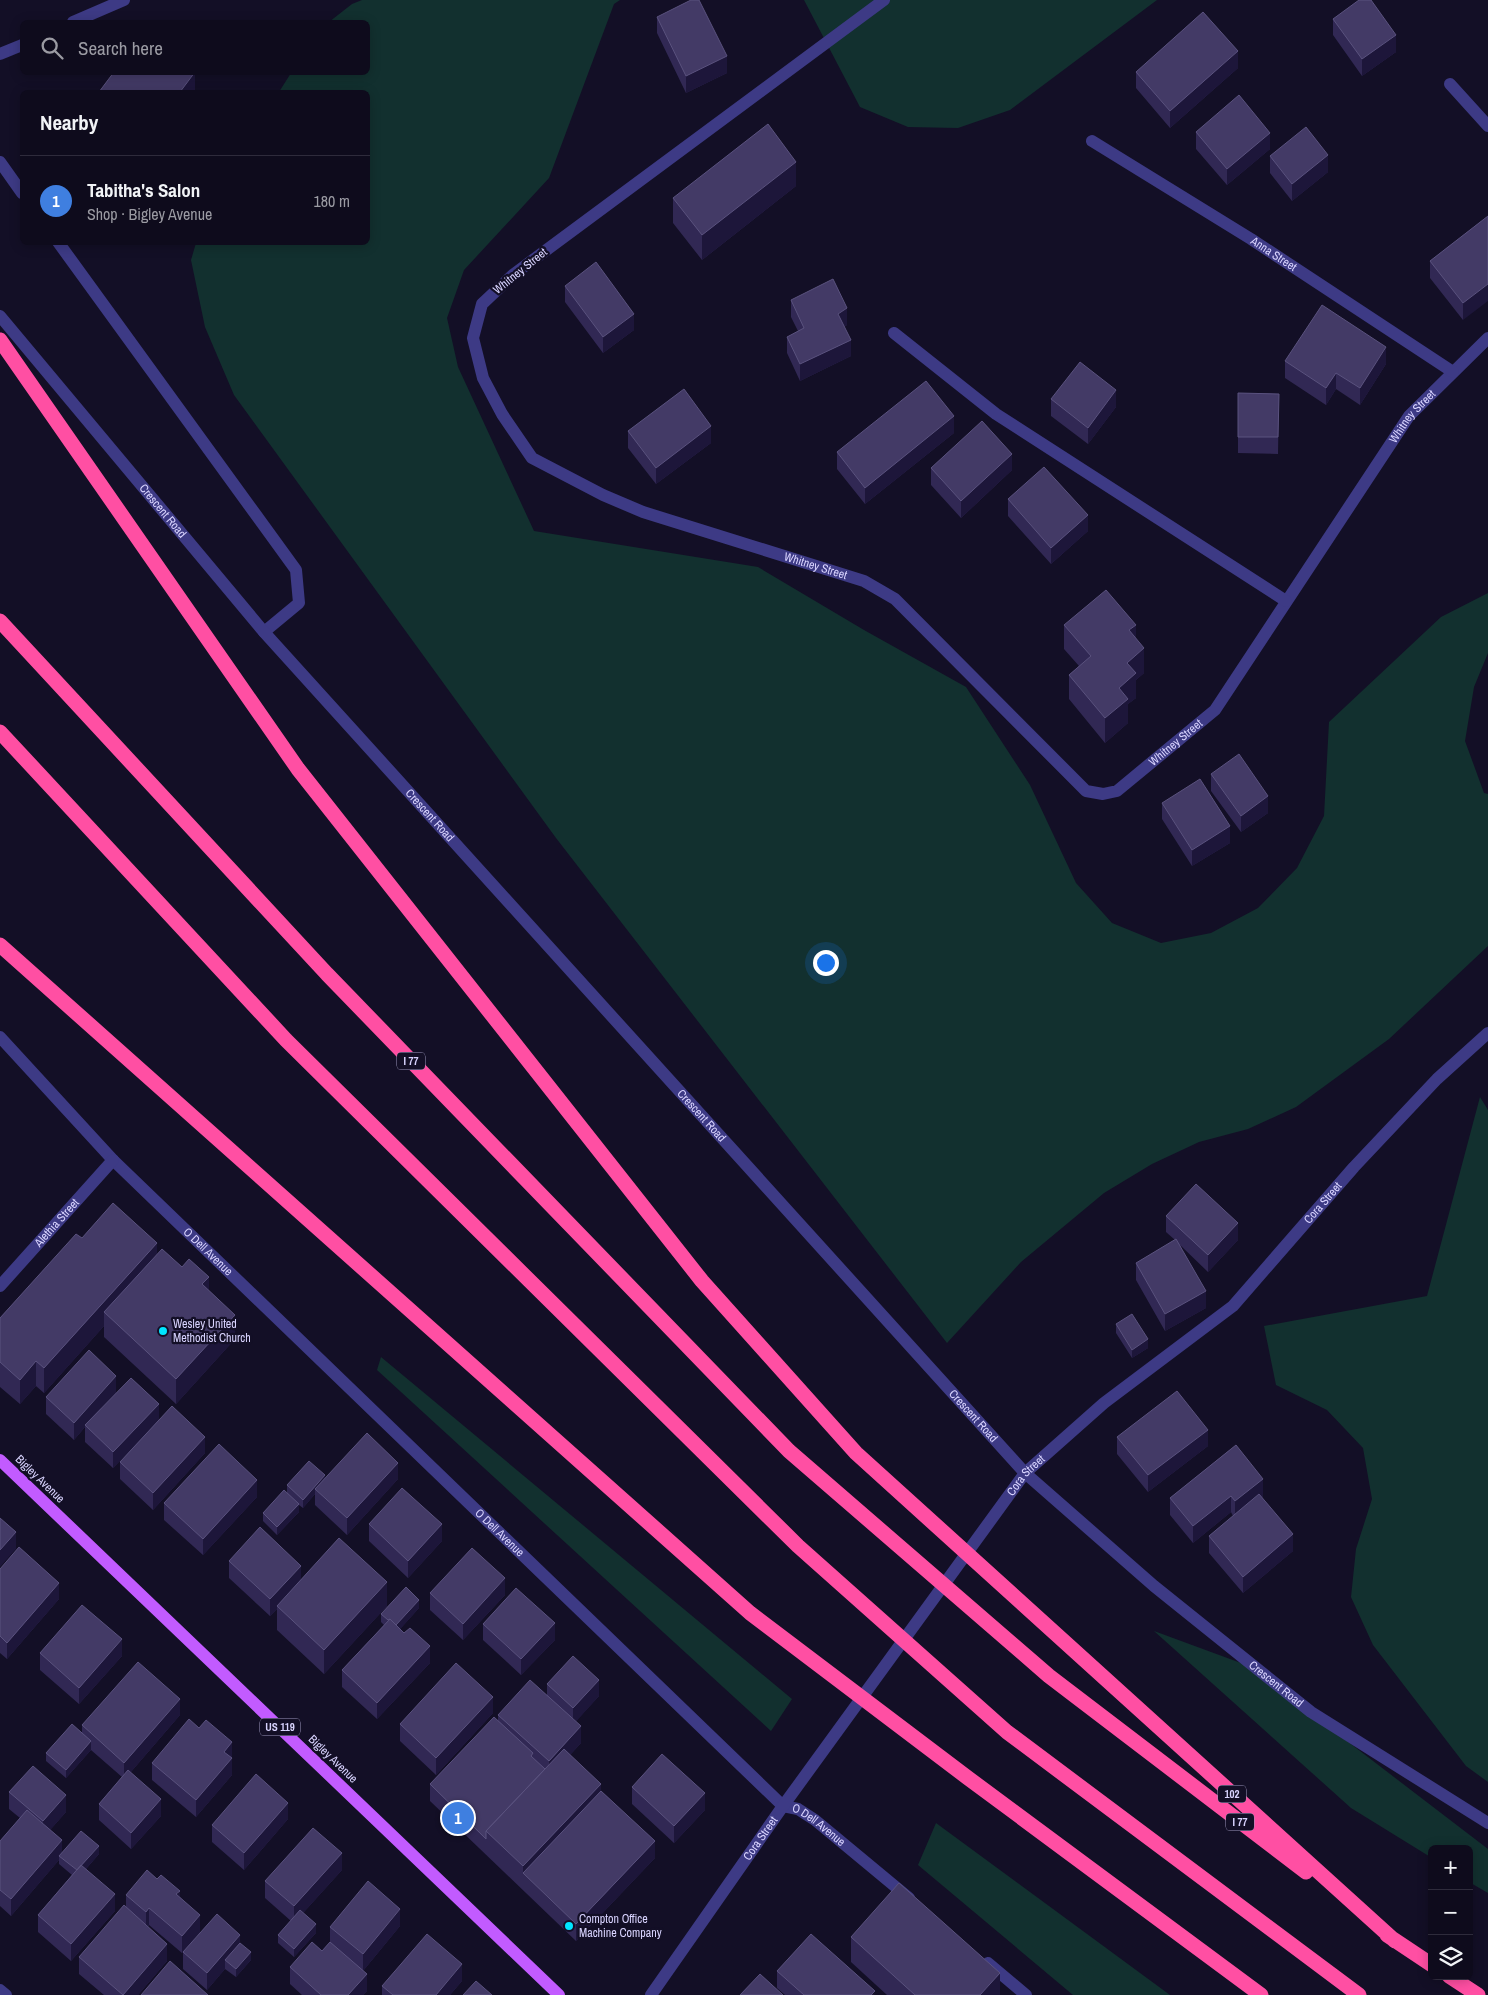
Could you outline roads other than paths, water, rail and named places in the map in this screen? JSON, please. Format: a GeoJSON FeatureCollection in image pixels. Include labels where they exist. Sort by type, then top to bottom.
{"type":"FeatureCollection","features":[{"type":"Feature","properties":{"kind":"highway","name":"102"},"geometry":{"type":"LineString","coordinates":[[0,340],[298,769],[702,1281],[856,1453],[1395,1941]]}},
{"type":"Feature","properties":{"kind":"highway","name":"I 77"},"geometry":{"type":"LineString","coordinates":[[0,621],[327,974],[790,1450],[833,1490],[1049,1676],[1395,1941],[1428,1962]]}},
{"type":"Feature","properties":{"kind":"highway"},"geometry":{"type":"LineString","coordinates":[[0,732],[286,1040],[798,1546],[1007,1732],[1359,1995]]}},
{"type":"Feature","properties":{"kind":"highway"},"geometry":{"type":"LineString","coordinates":[[0,944],[750,1613],[968,1778],[1261,1995]]}},
{"type":"Feature","properties":{"kind":"highway"},"geometry":{"type":"LineString","coordinates":[[1455,1980],[1478,1995]]}},
{"type":"Feature","properties":{"kind":"main road","name":"Bigley Avenue"},"geometry":{"type":"LineString","coordinates":[[0,1460],[559,1995]]}},
{"type":"Feature","properties":{"kind":"street"},"geometry":{"type":"LineString","coordinates":[[78,20],[124,0]]}},
{"type":"Feature","properties":{"kind":"street","name":"Whitney Street"},"geometry":{"type":"LineString","coordinates":[[884,0],[514,274],[482,304],[473,338],[483,378],[502,414],[532,458],[603,495],[643,512],[864,580],[895,599],[1086,791],[1103,794],[1117,791],[1215,710],[1409,416],[1488,338]]}},
{"type":"Feature","properties":{"kind":"street"},"geometry":{"type":"LineString","coordinates":[[0,54],[20,46]]}},
{"type":"Feature","properties":{"kind":"street"},"geometry":{"type":"LineString","coordinates":[[1450,84],[1488,126]]}},
{"type":"Feature","properties":{"kind":"street","name":"Anna Street"},"geometry":{"type":"LineString","coordinates":[[1092,140],[1251,238],[1454,372]]}},
{"type":"Feature","properties":{"kind":"street"},"geometry":{"type":"LineString","coordinates":[[0,162],[20,190]]}},
{"type":"Feature","properties":{"kind":"street"},"geometry":{"type":"LineString","coordinates":[[60,245],[296,570],[299,603],[264,632]]}},
{"type":"Feature","properties":{"kind":"street","name":"Crescent Road"},"geometry":{"type":"LineString","coordinates":[[0,316],[264,632],[1025,1473],[1154,1586],[1311,1712],[1488,1823]]}},
{"type":"Feature","properties":{"kind":"street"},"geometry":{"type":"LineString","coordinates":[[894,333],[996,414],[1286,601]]}},
{"type":"Feature","properties":{"kind":"street","name":"Cora Street"},"geometry":{"type":"LineString","coordinates":[[652,1995],[783,1806],[1025,1473],[1104,1403],[1233,1306],[1360,1160],[1437,1079],[1488,1033]]}},
{"type":"Feature","properties":{"kind":"street","name":"O Dell Avenue"},"geometry":{"type":"LineString","coordinates":[[0,1037],[113,1160],[783,1806],[798,1809],[815,1820],[920,1907]]}},
{"type":"Feature","properties":{"kind":"street","name":"Alethia Street"},"geometry":{"type":"LineString","coordinates":[[0,1286],[113,1160]]}},
{"type":"Feature","properties":{"kind":"street"},"geometry":{"type":"LineString","coordinates":[[980,1957],[1026,1995]]}},
{"type":"Feature","properties":{"kind":"street"},"geometry":{"type":"LineString","coordinates":[[0,1990],[6,1995]]}},
{"type":"Feature","properties":{"kind":"place","name":"Wesley United Methodist Church"},"geometry":{"type":"Point","coordinates":[163,1331]}},
{"type":"Feature","properties":{"kind":"place","name":"Tabitha's Salon"},"geometry":{"type":"Point","coordinates":[458,1818]}},
{"type":"Feature","properties":{"kind":"place","name":"Compton Office Machine Company"},"geometry":{"type":"Point","coordinates":[569,1926]}}]}
